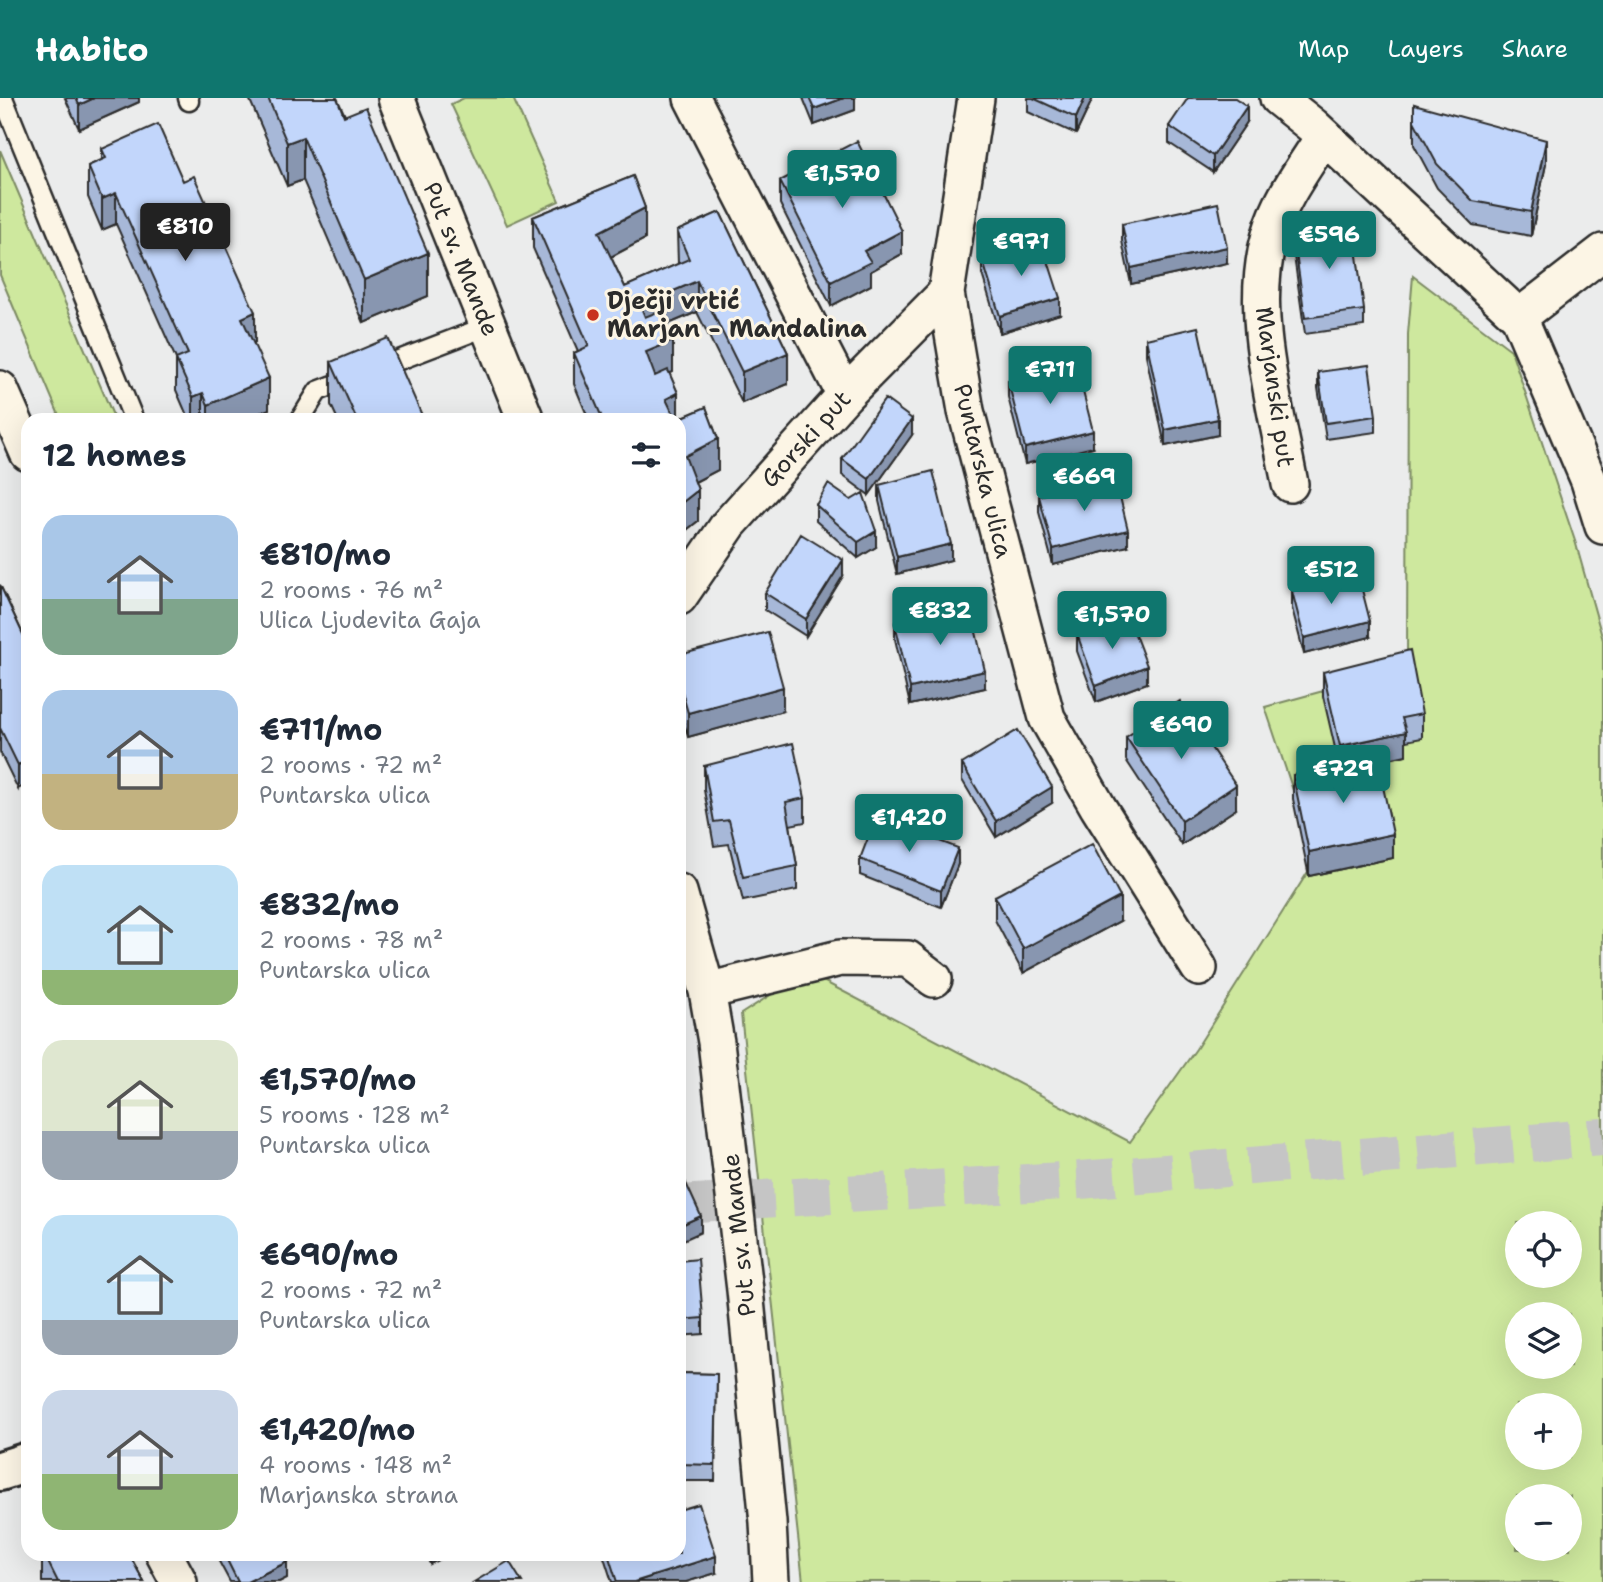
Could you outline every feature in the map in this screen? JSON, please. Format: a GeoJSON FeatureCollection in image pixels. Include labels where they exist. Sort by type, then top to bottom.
{"type":"FeatureCollection","features":[{"type":"Feature","properties":{"kind":"main road"},"geometry":{"type":"LineString","coordinates":[[0,1471],[21,1464]]}},
{"type":"Feature","properties":{"kind":"street","name":"Put sv. Mande"},"geometry":{"type":"LineString","coordinates":[[396,98],[523,413]]}},
{"type":"Feature","properties":{"kind":"street"},"geometry":{"type":"LineString","coordinates":[[692,98],[845,395]]}},
{"type":"Feature","properties":{"kind":"street","name":"Puntarska ulica"},"geometry":{"type":"LineString","coordinates":[[976,98],[946,293],[965,411],[1047,718],[1098,807],[1199,968]]}},
{"type":"Feature","properties":{"kind":"street"},"geometry":{"type":"LineString","coordinates":[[1278,98],[1324,136],[1519,317],[1589,481],[1603,526]]}},
{"type":"Feature","properties":{"kind":"street","name":"Marjanski put"},"geometry":{"type":"LineString","coordinates":[[1290,484],[1261,321],[1263,270],[1270,235],[1284,200],[1324,136]]}},
{"type":"Feature","properties":{"kind":"street"},"geometry":{"type":"LineString","coordinates":[[1519,317],[1603,252]]}},
{"type":"Feature","properties":{"kind":"street","name":"Gorski put"},"geometry":{"type":"LineString","coordinates":[[686,587],[729,524],[845,395],[946,293]]}},
{"type":"Feature","properties":{"kind":"street"},"geometry":{"type":"LineString","coordinates":[[0,389],[21,437]]}},
{"type":"Feature","properties":{"kind":"street","name":"Put sv. Mande"},"geometry":{"type":"LineString","coordinates":[[686,917],[707,991],[732,1166],[768,1522],[771,1582]]}},
{"type":"Feature","properties":{"kind":"street"},"geometry":{"type":"LineString","coordinates":[[707,991],[840,958],[908,959],[934,979]]}},
{"type":"Feature","properties":{"kind":"street"},"geometry":{"type":"LineString","coordinates":[[168,1561],[179,1582]]}},
{"type":"Feature","properties":{"kind":"lane"},"geometry":{"type":"LineString","coordinates":[[4,98],[131,413]]}},
{"type":"Feature","properties":{"kind":"lane"},"geometry":{"type":"LineString","coordinates":[[304,413],[317,391],[488,326]]}},
{"type":"Feature","properties":{"kind":"green space"},"geometry":{"type":"Polygon","coordinates":[[[464,98],[513,98],[559,201],[507,225],[451,104],[464,98]]]}},
{"type":"Feature","properties":{"kind":"green space"},"geometry":{"type":"Polygon","coordinates":[[[0,150],[112,413],[58,413],[0,275],[0,150]]]}},
{"type":"Feature","properties":{"kind":"green space"},"geometry":{"type":"Polygon","coordinates":[[[1413,276],[1511,350],[1576,544],[1603,640],[1603,1582],[803,1582],[741,1014],[806,972],[1130,1142],[1196,1049],[1316,859],[1265,707],[1407,668],[1408,334],[1413,276]]]}},
{"type":"Feature","properties":{"kind":"building"},"geometry":{"type":"Polygon","coordinates":[[[76,98],[94,98],[79,105],[76,98]]]}},
{"type":"Feature","properties":{"kind":"building"},"geometry":{"type":"Polygon","coordinates":[[[268,98],[337,98],[344,116],[366,107],[428,253],[364,280],[303,137],[287,143],[268,98]]]}},
{"type":"Feature","properties":{"kind":"building"},"geometry":{"type":"Polygon","coordinates":[[[809,98],[844,98],[814,109],[809,98]]]}},
{"type":"Feature","properties":{"kind":"building"},"geometry":{"type":"Polygon","coordinates":[[[1033,98],[1085,98],[1076,118],[1033,98]]]}},
{"type":"Feature","properties":{"kind":"building"},"geometry":{"type":"Polygon","coordinates":[[[1188,98],[1235,98],[1247,106],[1213,156],[1169,126],[1188,98]]]}},
{"type":"Feature","properties":{"kind":"building"},"geometry":{"type":"Polygon","coordinates":[[[1414,104],[1546,140],[1531,212],[1473,201],[1437,164],[1414,121],[1414,104]]]}},
{"type":"Feature","properties":{"kind":"building"},"geometry":{"type":"Polygon","coordinates":[[[158,124],[183,181],[194,176],[255,312],[242,318],[269,378],[208,405],[203,393],[193,397],[176,359],[188,354],[116,193],[102,199],[88,166],[106,158],[102,149],[158,124]]]}},
{"type":"Feature","properties":{"kind":"building"},"geometry":{"type":"Polygon","coordinates":[[[857,141],[902,231],[864,251],[871,262],[831,282],[780,181],[857,141]]]}},
{"type":"Feature","properties":{"kind":"building","name":"Dječji vrtić Marjan - Mandalina"},"geometry":{"type":"Polygon","coordinates":[[[633,176],[645,208],[599,232],[625,287],[689,259],[677,231],[720,212],[788,353],[742,372],[697,281],[640,305],[645,317],[660,311],[673,341],[646,352],[655,376],[668,370],[678,393],[666,399],[673,413],[600,413],[574,353],[589,346],[533,217],[633,176]]]}},
{"type":"Feature","properties":{"kind":"building"},"geometry":{"type":"Polygon","coordinates":[[[1218,203],[1227,247],[1131,268],[1122,224],[1218,203]]]}},
{"type":"Feature","properties":{"kind":"building"},"geometry":{"type":"Polygon","coordinates":[[[1353,224],[1364,310],[1305,318],[1293,232],[1353,224]]]}},
{"type":"Feature","properties":{"kind":"building"},"geometry":{"type":"Polygon","coordinates":[[[1041,239],[1060,298],[1000,316],[982,258],[1041,239]]]}},
{"type":"Feature","properties":{"kind":"building"},"geometry":{"type":"Polygon","coordinates":[[[1198,327],[1218,419],[1165,430],[1146,339],[1198,327]]]}},
{"type":"Feature","properties":{"kind":"building"},"geometry":{"type":"Polygon","coordinates":[[[388,338],[421,413],[354,413],[331,362],[388,338]]]}},
{"type":"Feature","properties":{"kind":"building"},"geometry":{"type":"Polygon","coordinates":[[[1076,364],[1093,431],[1025,448],[1008,381],[1076,364]]]}},
{"type":"Feature","properties":{"kind":"building"},"geometry":{"type":"Polygon","coordinates":[[[1369,365],[1376,416],[1326,423],[1318,372],[1369,365]]]}},
{"type":"Feature","properties":{"kind":"building"},"geometry":{"type":"Polygon","coordinates":[[[885,399],[912,419],[869,479],[842,459],[885,399]]]}},
{"type":"Feature","properties":{"kind":"building"},"geometry":{"type":"Polygon","coordinates":[[[706,407],[718,439],[686,455],[686,416],[706,407]]]}},
{"type":"Feature","properties":{"kind":"building"},"geometry":{"type":"Polygon","coordinates":[[[686,459],[698,490],[686,499],[686,459]]]}},
{"type":"Feature","properties":{"kind":"building"},"geometry":{"type":"Polygon","coordinates":[[[933,471],[951,544],[897,557],[879,485],[933,471]]]}},
{"type":"Feature","properties":{"kind":"building"},"geometry":{"type":"Polygon","coordinates":[[[1115,476],[1128,530],[1053,549],[1039,496],[1115,476]]]}},
{"type":"Feature","properties":{"kind":"building"},"geometry":{"type":"Polygon","coordinates":[[[828,484],[851,500],[863,493],[876,531],[858,542],[816,505],[828,484]]]}},
{"type":"Feature","properties":{"kind":"building"},"geometry":{"type":"Polygon","coordinates":[[[801,534],[843,560],[806,619],[765,593],[801,534]]]}},
{"type":"Feature","properties":{"kind":"building"},"geometry":{"type":"Polygon","coordinates":[[[1358,574],[1370,621],[1304,638],[1292,591],[1358,574]]]}},
{"type":"Feature","properties":{"kind":"building"},"geometry":{"type":"Polygon","coordinates":[[[0,585],[21,630],[21,764],[18,765],[0,728],[0,585]]]}},
{"type":"Feature","properties":{"kind":"building"},"geometry":{"type":"Polygon","coordinates":[[[970,606],[985,671],[910,688],[895,623],[970,606]]]}},
{"type":"Feature","properties":{"kind":"building"},"geometry":{"type":"Polygon","coordinates":[[[1128,616],[1147,666],[1096,686],[1077,634],[1128,616]]]}},
{"type":"Feature","properties":{"kind":"building"},"geometry":{"type":"Polygon","coordinates":[[[768,632],[783,687],[688,713],[686,653],[768,632]]]}},
{"type":"Feature","properties":{"kind":"building"},"geometry":{"type":"Polygon","coordinates":[[[1410,650],[1422,714],[1402,718],[1406,732],[1340,746],[1323,672],[1410,650]]]}},
{"type":"Feature","properties":{"kind":"building"},"geometry":{"type":"Polygon","coordinates":[[[1180,701],[1236,785],[1182,821],[1126,737],[1180,701]]]}},
{"type":"Feature","properties":{"kind":"building"},"geometry":{"type":"Polygon","coordinates":[[[1018,730],[1052,787],[996,821],[962,764],[1018,730]]]}},
{"type":"Feature","properties":{"kind":"building"},"geometry":{"type":"Polygon","coordinates":[[[793,743],[805,798],[786,802],[797,866],[743,877],[729,820],[714,822],[704,766],[793,743]]]}},
{"type":"Feature","properties":{"kind":"building"},"geometry":{"type":"Polygon","coordinates":[[[1377,758],[1393,834],[1309,852],[1293,775],[1377,758]]]}},
{"type":"Feature","properties":{"kind":"building"},"geometry":{"type":"Polygon","coordinates":[[[876,817],[958,848],[941,891],[860,859],[876,817]]]}},
{"type":"Feature","properties":{"kind":"building"},"geometry":{"type":"Polygon","coordinates":[[[1092,844],[1120,897],[1023,949],[995,896],[1092,844]]]}},
{"type":"Feature","properties":{"kind":"building"},"geometry":{"type":"Polygon","coordinates":[[[686,1183],[701,1216],[686,1223],[686,1183]]]}},
{"type":"Feature","properties":{"kind":"building"},"geometry":{"type":"Polygon","coordinates":[[[698,1259],[703,1318],[686,1319],[686,1260],[698,1259]]]}},
{"type":"Feature","properties":{"kind":"building"},"geometry":{"type":"Polygon","coordinates":[[[686,1373],[717,1374],[715,1465],[686,1464],[686,1373]]]}},
{"type":"Feature","properties":{"kind":"building"},"geometry":{"type":"Polygon","coordinates":[[[699,1504],[716,1556],[634,1582],[617,1582],[610,1561],[686,1561],[686,1508],[699,1504]]]}},
{"type":"Feature","properties":{"kind":"building"},"geometry":{"type":"Polygon","coordinates":[[[48,1561],[133,1561],[144,1582],[58,1582],[48,1561]]]}},
{"type":"Feature","properties":{"kind":"building"},"geometry":{"type":"Polygon","coordinates":[[[228,1561],[287,1562],[247,1582],[238,1582],[228,1561]]]}},
{"type":"Feature","properties":{"kind":"building"},"geometry":{"type":"Polygon","coordinates":[[[509,1561],[522,1582],[474,1582],[509,1561]]]}},
{"type":"Feature","properties":{"kind":"tunnel"},"geometry":{"type":"LineString","coordinates":[[686,1204],[1080,1180],[1603,1137]]}},
{"type":"Feature","properties":{"kind":"place","name":"Dječji vrtić Marjan - Mandalina"},"geometry":{"type":"Point","coordinates":[593,315]}}]}
